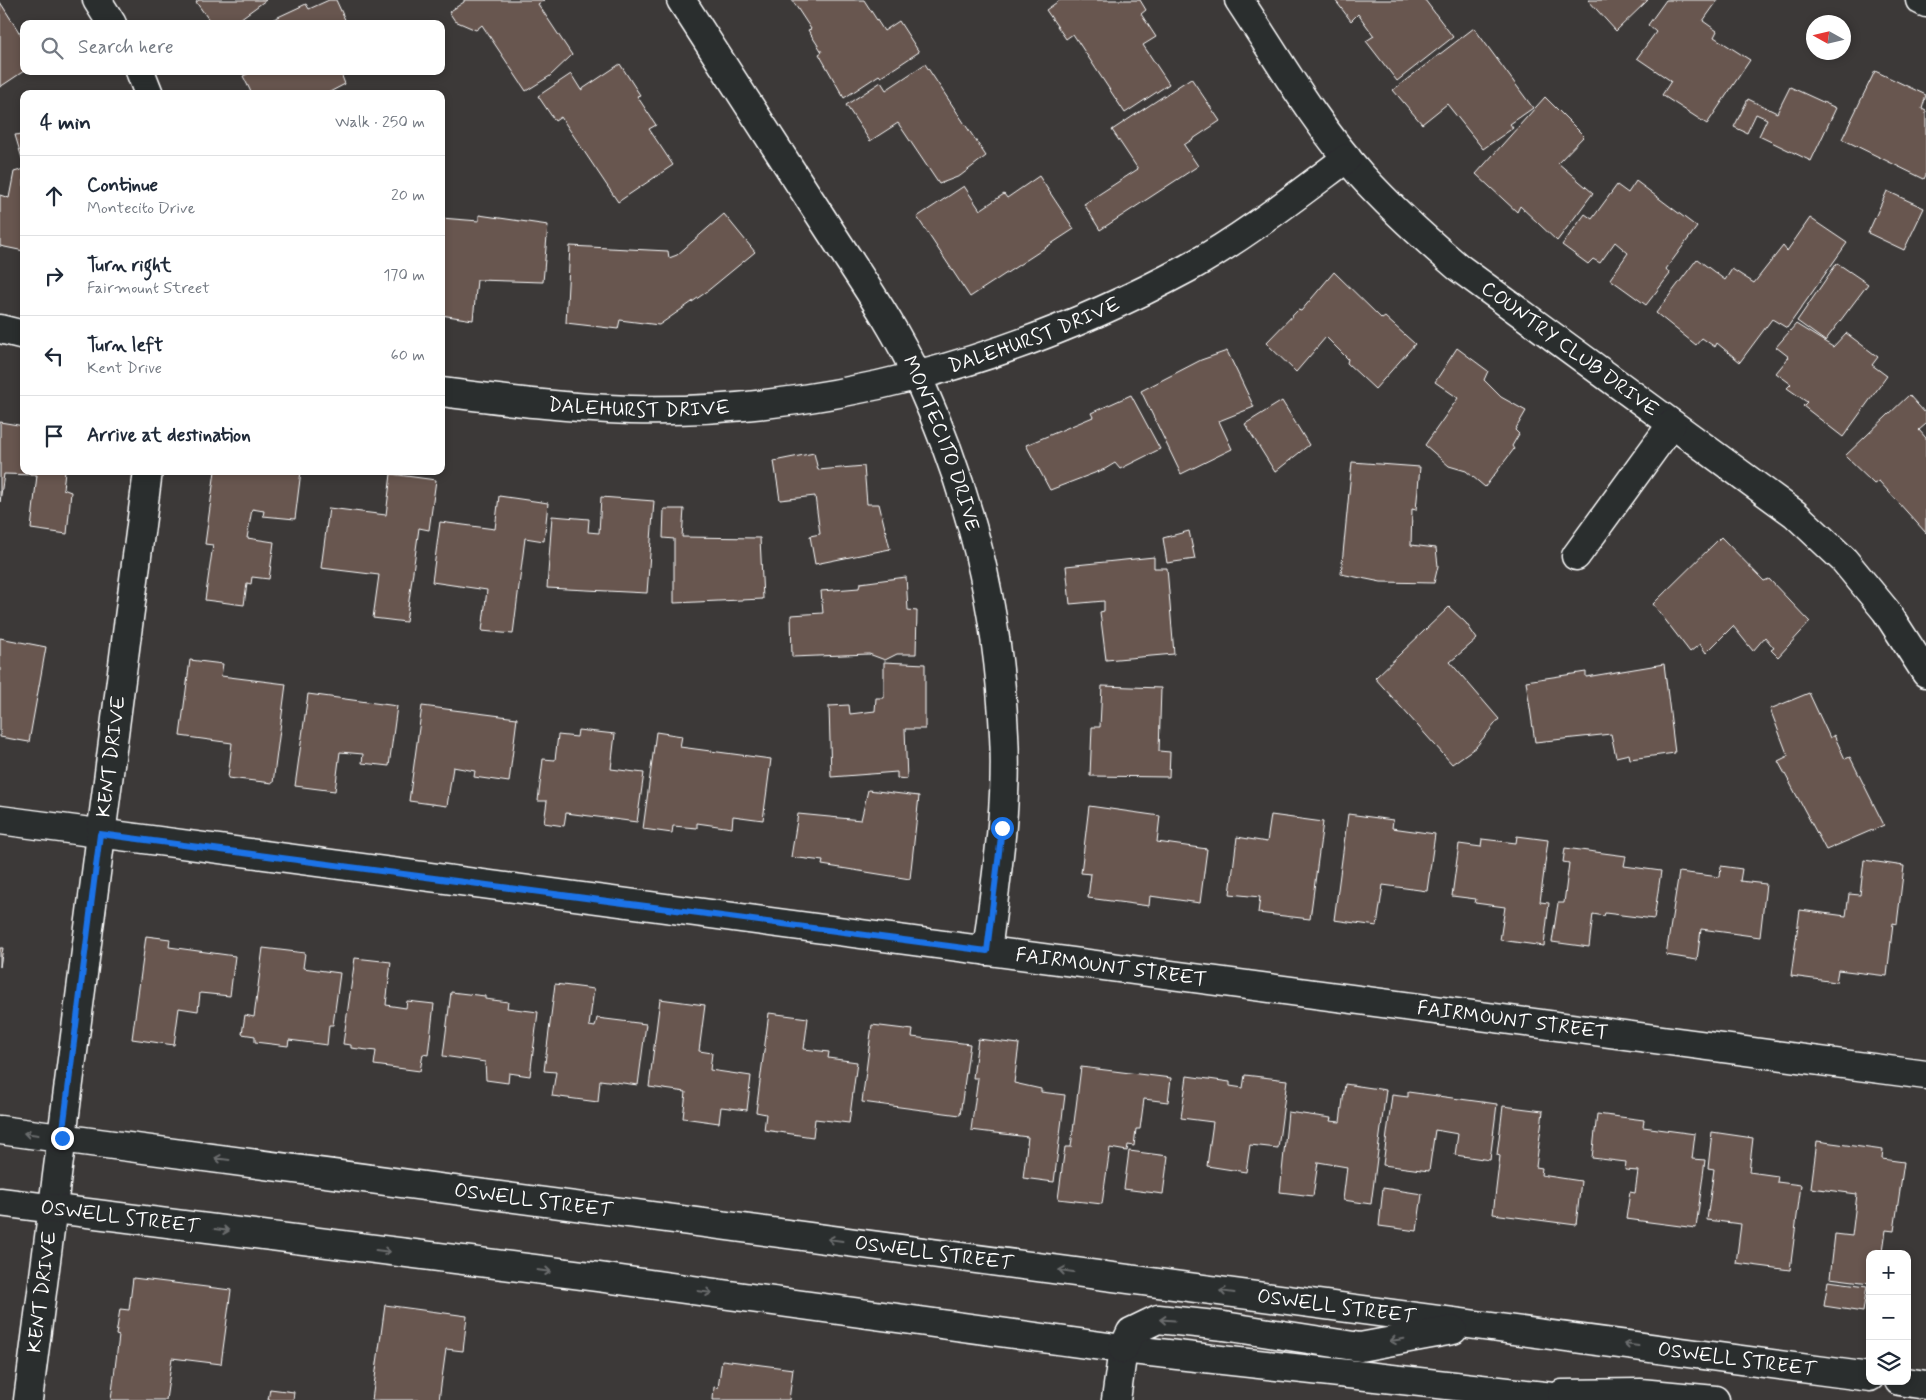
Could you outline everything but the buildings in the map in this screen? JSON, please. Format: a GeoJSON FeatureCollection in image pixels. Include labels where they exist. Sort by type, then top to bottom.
{"type":"FeatureCollection","features":[{"type":"Feature","properties":{"kind":"street"},"geometry":{"type":"LineString","coordinates":[[97,0],[110,20]]}},
{"type":"Feature","properties":{"kind":"street","name":"MONTECITO DRIVE"},"geometry":{"type":"LineString","coordinates":[[682,0],[880,309],[917,376],[955,466],[981,554],[997,645],[1004,736],[1002,810],[987,951]]}},
{"type":"Feature","properties":{"kind":"street","name":"COUNTRY CLUB DRIVE"},"geometry":{"type":"LineString","coordinates":[[1240,0],[1307,104],[1348,158],[1407,223],[1458,267],[1795,514],[1844,560],[1886,611],[1926,673]]}},
{"type":"Feature","properties":{"kind":"street"},"geometry":{"type":"LineString","coordinates":[[1920,0],[1926,3]]}},
{"type":"Feature","properties":{"kind":"street"},"geometry":{"type":"LineString","coordinates":[[142,75],[147,90]]}},
{"type":"Feature","properties":{"kind":"street","name":"DALEHURST DRIVE"},"geometry":{"type":"LineString","coordinates":[[445,393],[535,404],[631,410],[718,407],[823,396],[917,376],[1014,346],[1103,310],[1189,267],[1270,216],[1348,158]]}},
{"type":"Feature","properties":{"kind":"street"},"geometry":{"type":"LineString","coordinates":[[0,329],[20,334]]}},
{"type":"Feature","properties":{"kind":"street"},"geometry":{"type":"LineString","coordinates":[[1576,556],[1672,424]]}},
{"type":"Feature","properties":{"kind":"street","name":"KENT DRIVE"},"geometry":{"type":"LineString","coordinates":[[28,1400],[147,475]]}},
{"type":"Feature","properties":{"kind":"street","name":"FAIRMOUNT STREET"},"geometry":{"type":"LineString","coordinates":[[0,820],[1926,1075]]}},
{"type":"Feature","properties":{"kind":"street","name":"OSWELL STREET"},"geometry":{"type":"LineString","coordinates":[[0,1130],[1866,1376]]}},
{"type":"Feature","properties":{"kind":"street","name":"OSWELL STREET"},"geometry":{"type":"LineString","coordinates":[[0,1202],[598,1278],[1123,1349],[1580,1400]]}},
{"type":"Feature","properties":{"kind":"street"},"geometry":{"type":"LineString","coordinates":[[1116,1400],[1123,1349],[1131,1332],[1158,1319],[1224,1326],[1360,1347],[1479,1326]]}},
{"type":"Feature","properties":{"kind":"street"},"geometry":{"type":"LineString","coordinates":[[1911,1383],[1926,1385]]}},
{"type":"Feature","properties":{"kind":"street"},"geometry":{"type":"LineString","coordinates":[[1535,1394],[1640,1393],[1715,1400]]}},
{"type":"Feature","properties":{"kind":"route"},"geometry":{"type":"LineString","coordinates":[[62,1138],[100,834],[987,951],[1002,828]]}}]}
